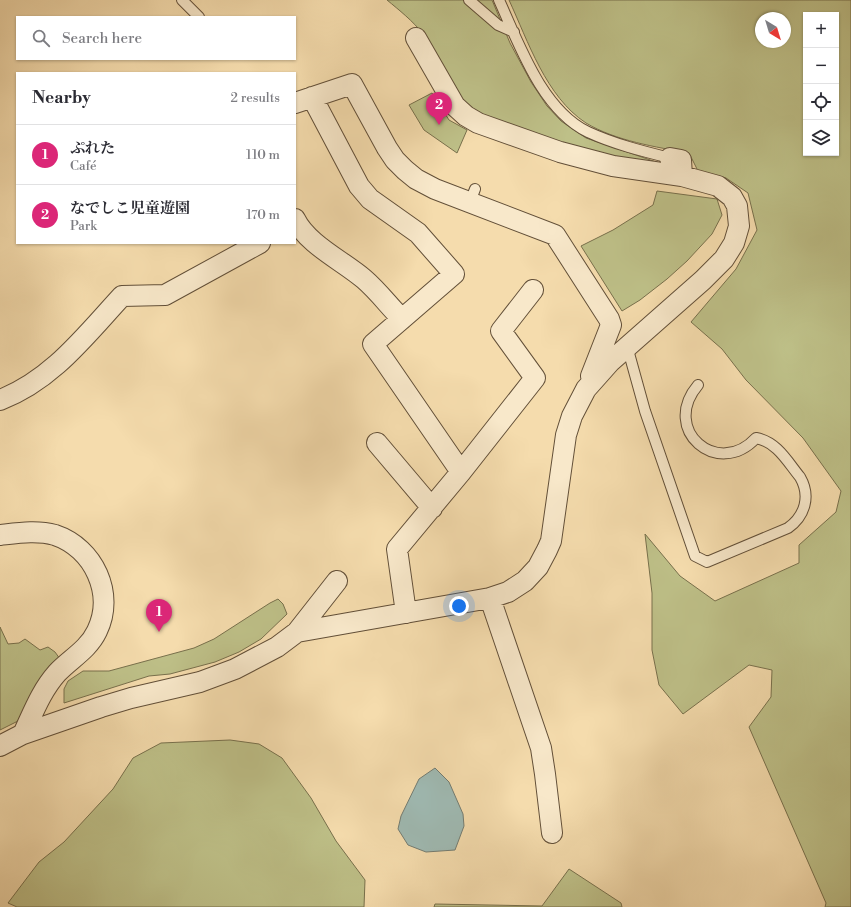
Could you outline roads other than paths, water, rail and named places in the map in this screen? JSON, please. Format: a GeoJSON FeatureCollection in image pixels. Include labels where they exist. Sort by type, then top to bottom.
{"type":"FeatureCollection","features":[{"type":"Feature","properties":{"kind":"street"},"geometry":{"type":"LineString","coordinates":[[416,38],[456,106],[476,126],[560,152],[613,166],[682,176],[718,186],[732,197],[737,206],[739,226],[734,243],[724,259],[703,280],[627,346],[602,370],[586,389]]}},
{"type":"Feature","properties":{"kind":"street"},"geometry":{"type":"LineString","coordinates":[[297,632],[490,598],[508,592],[525,581],[538,567],[548,550],[551,541],[566,435],[572,416],[586,389],[611,325],[609,319],[555,235],[472,196],[429,186],[411,175],[400,165],[387,148],[352,84],[304,100],[364,192],[373,201],[418,233],[454,274],[373,344],[461,472]]}},
{"type":"Feature","properties":{"kind":"street"},"geometry":{"type":"LineString","coordinates":[[670,158],[681,160],[682,176]]}},
{"type":"Feature","properties":{"kind":"street"},"geometry":{"type":"LineString","coordinates":[[296,222],[312,240],[364,280],[402,319]]}},
{"type":"Feature","properties":{"kind":"street"},"geometry":{"type":"LineString","coordinates":[[0,400],[33,383],[59,364],[122,296],[165,295],[258,244]]}},
{"type":"Feature","properties":{"kind":"street"},"geometry":{"type":"LineString","coordinates":[[406,613],[397,549],[432,508],[535,378],[501,331],[533,290]]}},
{"type":"Feature","properties":{"kind":"street"},"geometry":{"type":"LineString","coordinates":[[377,442],[432,508]]}},
{"type":"Feature","properties":{"kind":"street"},"geometry":{"type":"LineString","coordinates":[[0,535],[42,533],[65,539],[75,545],[91,562],[101,583],[103,595],[104,607],[102,618],[96,634],[84,649],[51,680],[23,734]]}},
{"type":"Feature","properties":{"kind":"street"},"geometry":{"type":"LineString","coordinates":[[0,746],[23,734],[63,719],[116,702],[183,687],[214,678],[235,669],[277,647],[297,632],[337,581]]}},
{"type":"Feature","properties":{"kind":"street"},"geometry":{"type":"LineString","coordinates":[[490,598],[541,748],[552,833]]}},
{"type":"Feature","properties":{"kind":"lane"},"geometry":{"type":"LineString","coordinates":[[182,0],[198,16]]}},
{"type":"Feature","properties":{"kind":"lane"},"geometry":{"type":"LineString","coordinates":[[470,0],[498,25],[514,32]]}},
{"type":"Feature","properties":{"kind":"lane"},"geometry":{"type":"LineString","coordinates":[[499,0],[539,83],[566,117],[587,132],[670,158]]}},
{"type":"Feature","properties":{"kind":"lane"},"geometry":{"type":"LineString","coordinates":[[627,346],[645,410],[695,556],[707,562],[788,528],[797,520],[803,510],[806,493],[800,477],[776,447],[770,442],[756,438],[738,452],[722,454],[707,450],[695,440],[687,427],[685,412],[688,397],[698,385]]}},
{"type":"Feature","properties":{"kind":"water"},"geometry":{"type":"Polygon","coordinates":[[[435,768],[449,782],[463,814],[464,826],[455,850],[426,852],[408,845],[398,829],[401,816],[419,779],[435,768]]]}},
{"type":"Feature","properties":{"kind":"place","name":"なでしこ児童遊園"},"geometry":{"type":"Point","coordinates":[439,125]}},
{"type":"Feature","properties":{"kind":"place","name":"ぷれた"},"geometry":{"type":"Point","coordinates":[159,632]}}]}
